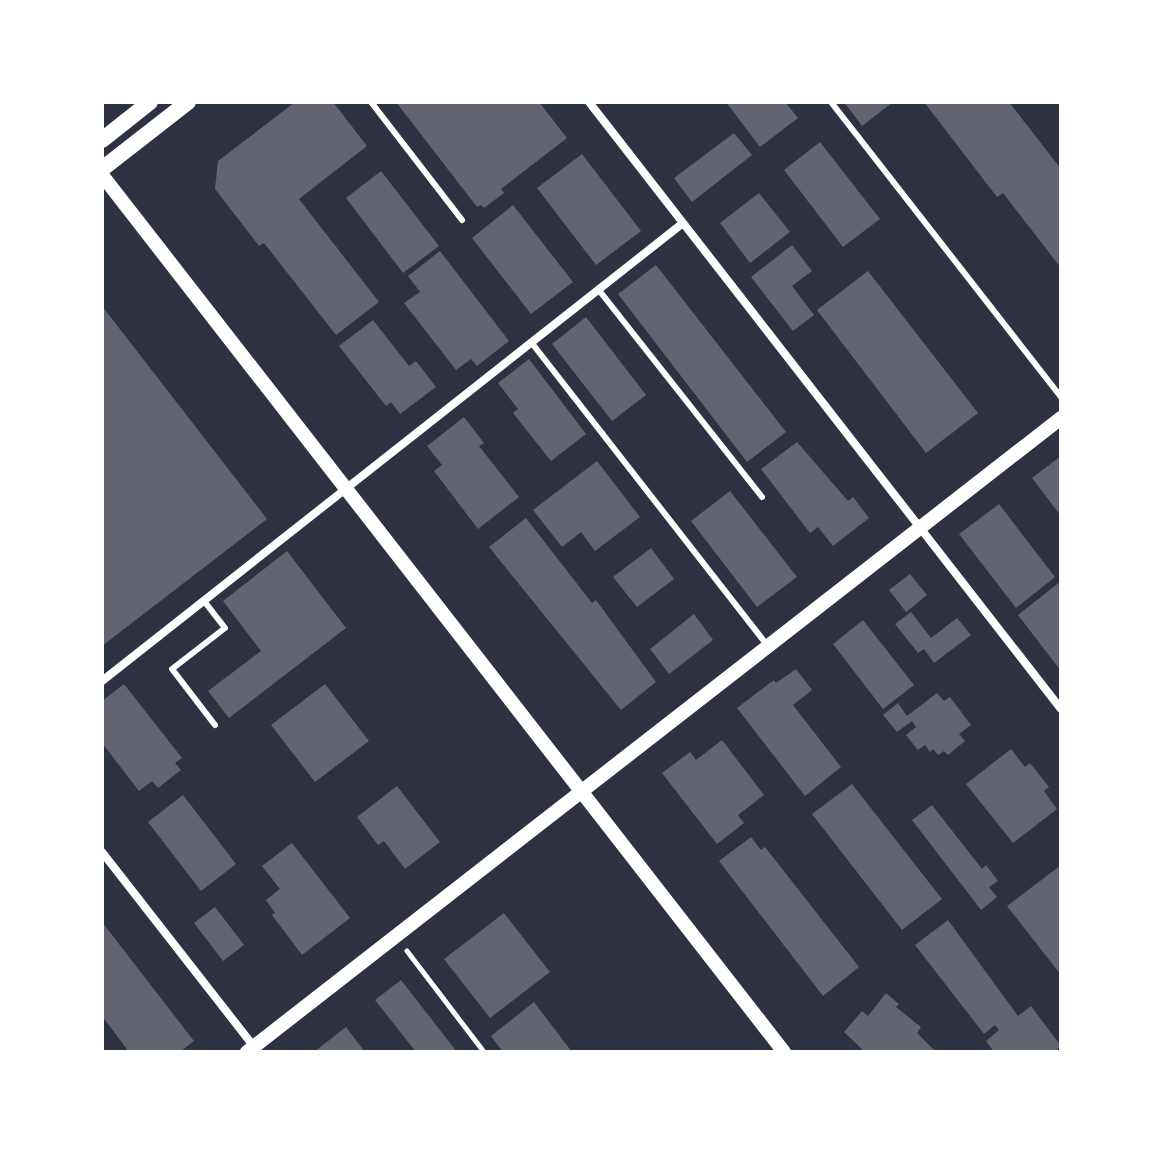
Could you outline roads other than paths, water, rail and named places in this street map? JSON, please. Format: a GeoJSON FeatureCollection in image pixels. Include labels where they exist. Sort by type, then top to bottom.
{"type":"FeatureCollection","features":[{"type":"Feature","properties":{"kind":"main road"},"geometry":{"type":"LineString","coordinates":[[102,140],[150,102]]}},
{"type":"Feature","properties":{"kind":"main road"},"geometry":{"type":"LineString","coordinates":[[102,172],[188,102]]}},
{"type":"Feature","properties":{"kind":"street"},"geometry":{"type":"LineString","coordinates":[[589,102],[1061,709]]}},
{"type":"Feature","properties":{"kind":"street"},"geometry":{"type":"LineString","coordinates":[[102,172],[784,1052]]}},
{"type":"Feature","properties":{"kind":"street"},"geometry":{"type":"LineString","coordinates":[[102,681],[683,223]]}},
{"type":"Feature","properties":{"kind":"street"},"geometry":{"type":"LineString","coordinates":[[102,852],[253,1050],[1061,418]]}},
{"type":"Feature","properties":{"kind":"lane"},"geometry":{"type":"LineString","coordinates":[[371,102],[462,220]]}},
{"type":"Feature","properties":{"kind":"lane"},"geometry":{"type":"LineString","coordinates":[[831,102],[1061,397]]}},
{"type":"Feature","properties":{"kind":"lane"},"geometry":{"type":"LineString","coordinates":[[598,289],[762,497]]}},
{"type":"Feature","properties":{"kind":"lane"},"geometry":{"type":"LineString","coordinates":[[531,342],[768,646]]}},
{"type":"Feature","properties":{"kind":"lane"},"geometry":{"type":"LineString","coordinates":[[204,601],[225,628],[172,669],[215,725]]}}]}
